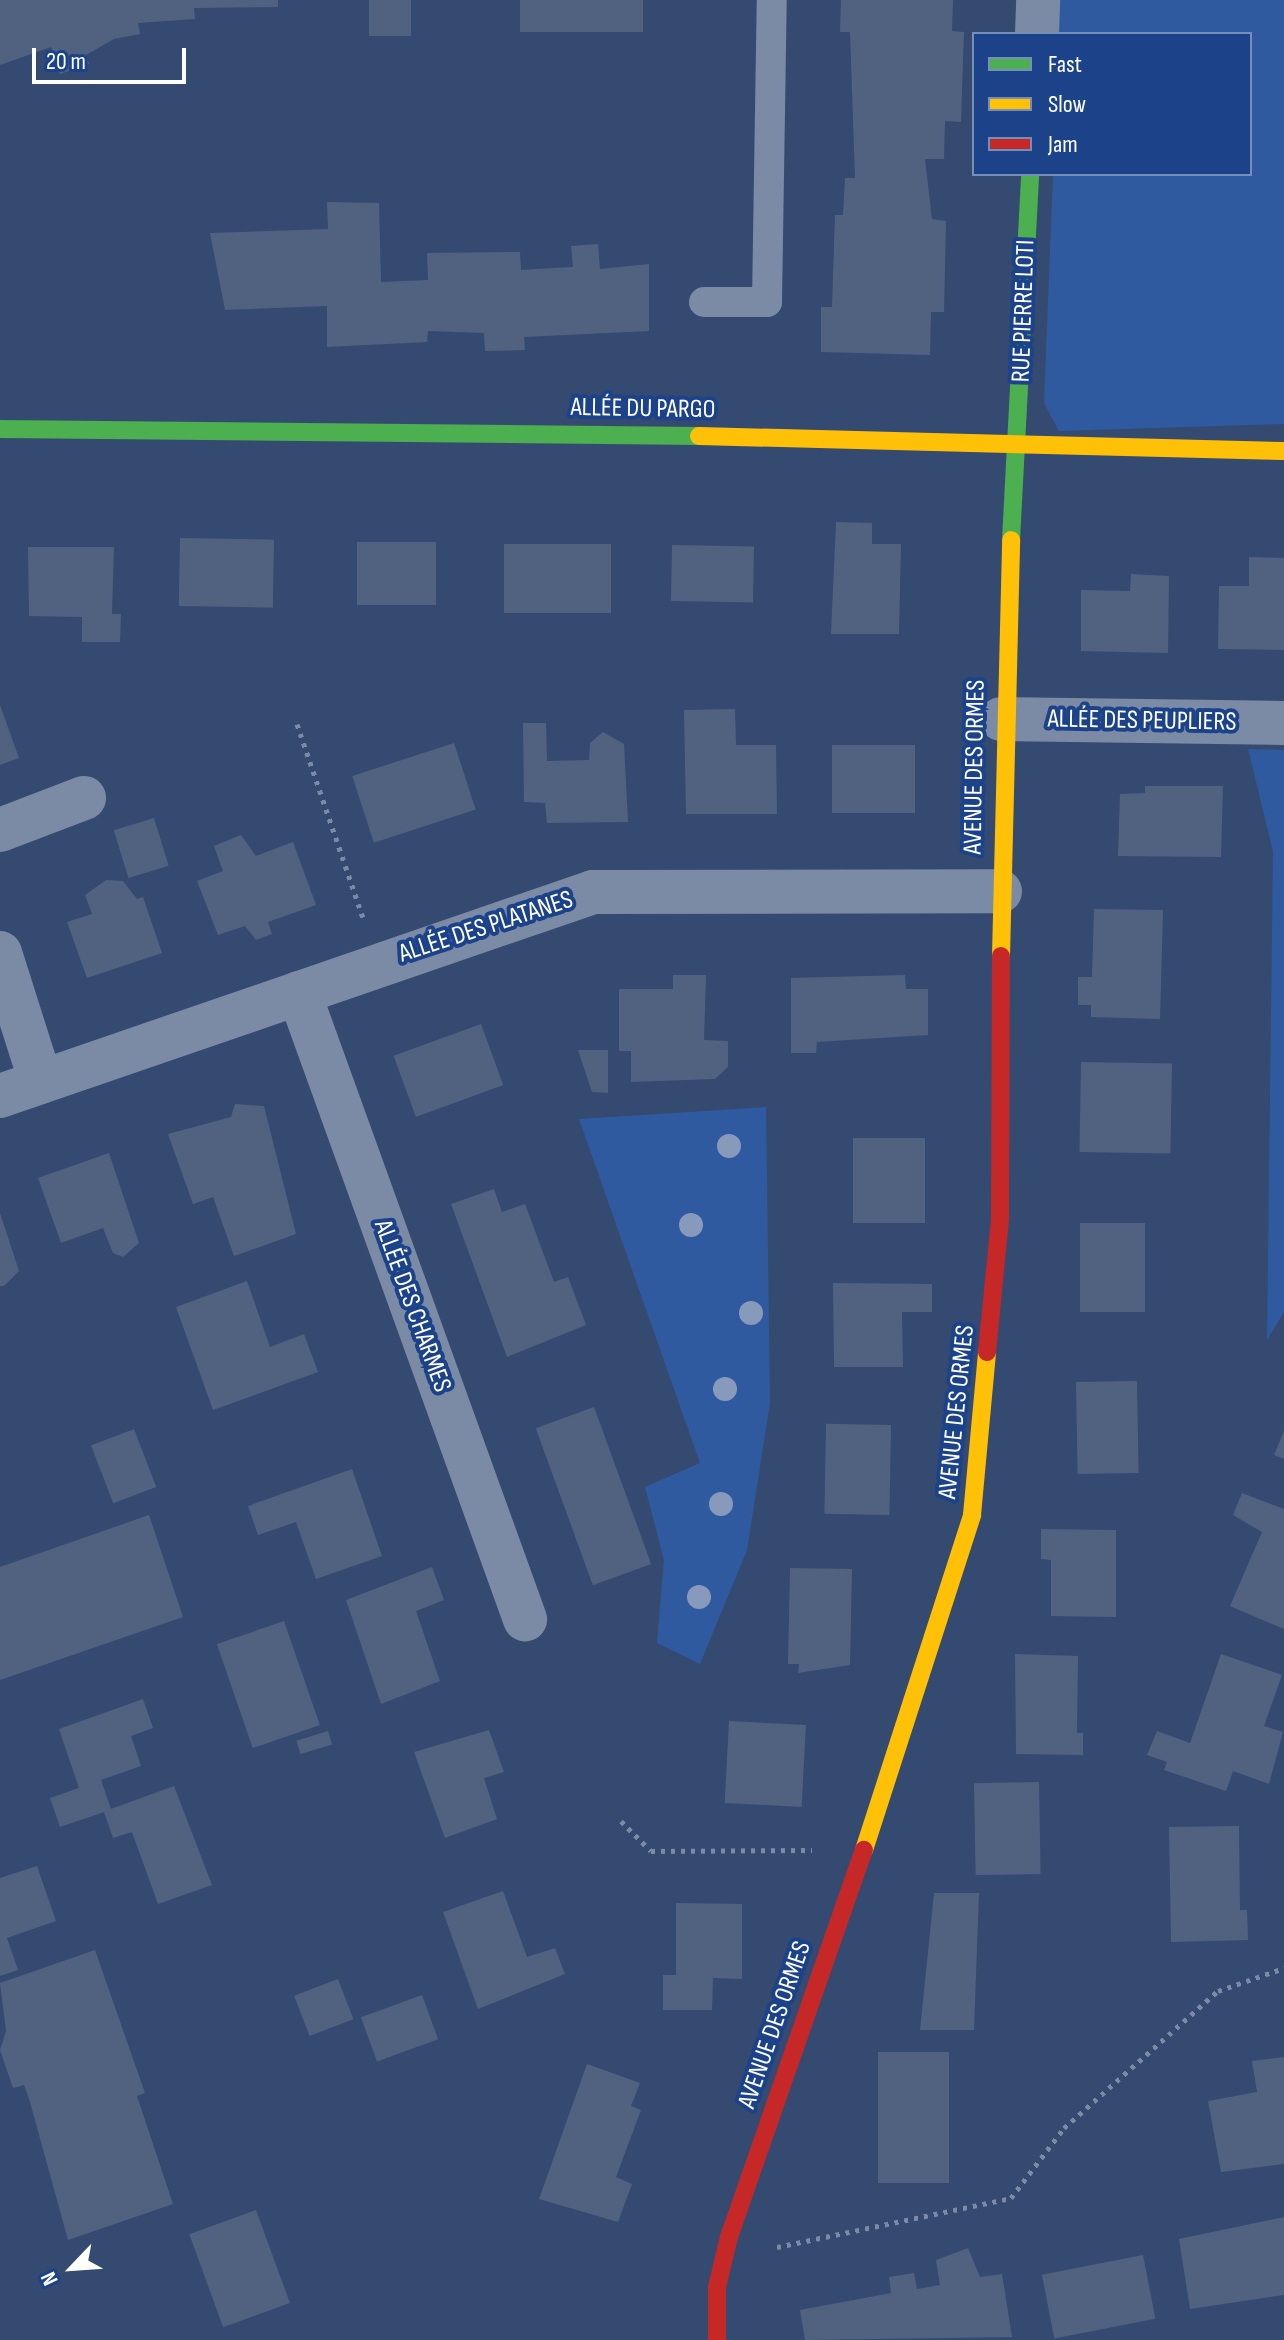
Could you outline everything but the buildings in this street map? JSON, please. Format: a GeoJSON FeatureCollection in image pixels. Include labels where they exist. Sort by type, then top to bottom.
{"type":"FeatureCollection","features":[{"type":"Feature","properties":{"kind":"street"},"geometry":{"type":"LineString","coordinates":[[1037,32],[1038,0]]}},
{"type":"Feature","properties":{"kind":"street","name":"RUE PIERRE LOTI"},"geometry":{"type":"LineString","coordinates":[[1019,449],[1030,176]]}},
{"type":"Feature","properties":{"kind":"street","name":"ALLÉE DU PARGO"},"geometry":{"type":"LineString","coordinates":[[0,429],[921,438],[1019,449],[1284,451]]}},
{"type":"Feature","properties":{"kind":"street","name":"AVENUE DES ORMES"},"geometry":{"type":"LineString","coordinates":[[717,2340],[717,2287],[729,2237],[940,1631],[972,1515],[1000,1219],[1001,719],[1007,515],[1019,449]]}},
{"type":"Feature","properties":{"kind":"street","name":"ALLÉE DES PEUPLIERS"},"geometry":{"type":"LineString","coordinates":[[1001,719],[1284,723]]}},
{"type":"Feature","properties":{"kind":"street"},"geometry":{"type":"LineString","coordinates":[[0,830],[84,798]]}},
{"type":"Feature","properties":{"kind":"street","name":"ALLÉE DES PLATANES"},"geometry":{"type":"LineString","coordinates":[[0,1096],[379,963],[593,892],[1000,891]]}},
{"type":"Feature","properties":{"kind":"street"},"geometry":{"type":"LineString","coordinates":[[0,953],[41,1082]]}},
{"type":"Feature","properties":{"kind":"street","name":"ALLÉE DES CHARMES"},"geometry":{"type":"LineString","coordinates":[[299,993],[525,1619]]}},
{"type":"Feature","properties":{"kind":"lane"},"geometry":{"type":"LineString","coordinates":[[704,302],[767,302],[772,0]]}},
{"type":"Feature","properties":{"kind":"path"},"geometry":{"type":"LineString","coordinates":[[297,724],[379,963]]}},
{"type":"Feature","properties":{"kind":"path"},"geometry":{"type":"LineString","coordinates":[[621,1821],[651,1851],[864,1850]]}},
{"type":"Feature","properties":{"kind":"path"},"geometry":{"type":"LineString","coordinates":[[729,2237],[777,2247],[1011,2198],[1064,2128],[1218,1991],[1284,1968]]}},
{"type":"Feature","properties":{"kind":"shaded area"},"geometry":{"type":"Polygon","coordinates":[[[1060,0],[1284,0],[1284,424],[1059,431],[1044,403],[1053,176],[1252,176],[1252,32],[1058,32],[1060,0]]]}},
{"type":"Feature","properties":{"kind":"shaded area"},"geometry":{"type":"Polygon","coordinates":[[[1248,749],[1284,750],[1284,1312],[1267,1340],[1273,851],[1248,749]]]}},
{"type":"Feature","properties":{"kind":"shaded area"},"geometry":{"type":"Polygon","coordinates":[[[766,1107],[770,1403],[747,1550],[700,1664],[657,1643],[664,1560],[645,1487],[700,1463],[579,1119],[766,1107]]]}},
{"type":"Feature","properties":{"kind":"traffic: fast"},"geometry":{"type":"LineString","coordinates":[[1011,540],[1030,176]]}},
{"type":"Feature","properties":{"kind":"traffic: fast"},"geometry":{"type":"LineString","coordinates":[[0,429],[699,436]]}},
{"type":"Feature","properties":{"kind":"traffic: slow"},"geometry":{"type":"LineString","coordinates":[[699,436],[1284,451]]}},
{"type":"Feature","properties":{"kind":"traffic: slow"},"geometry":{"type":"LineString","coordinates":[[1001,956],[1011,540]]}},
{"type":"Feature","properties":{"kind":"traffic: slow"},"geometry":{"type":"LineString","coordinates":[[864,1850],[972,1515],[987,1352]]}},
{"type":"Feature","properties":{"kind":"traffic: jam"},"geometry":{"type":"LineString","coordinates":[[987,1352],[1000,1219],[1001,956]]}},
{"type":"Feature","properties":{"kind":"traffic: jam"},"geometry":{"type":"LineString","coordinates":[[717,2340],[717,2287],[729,2237],[864,1850]]}}]}
